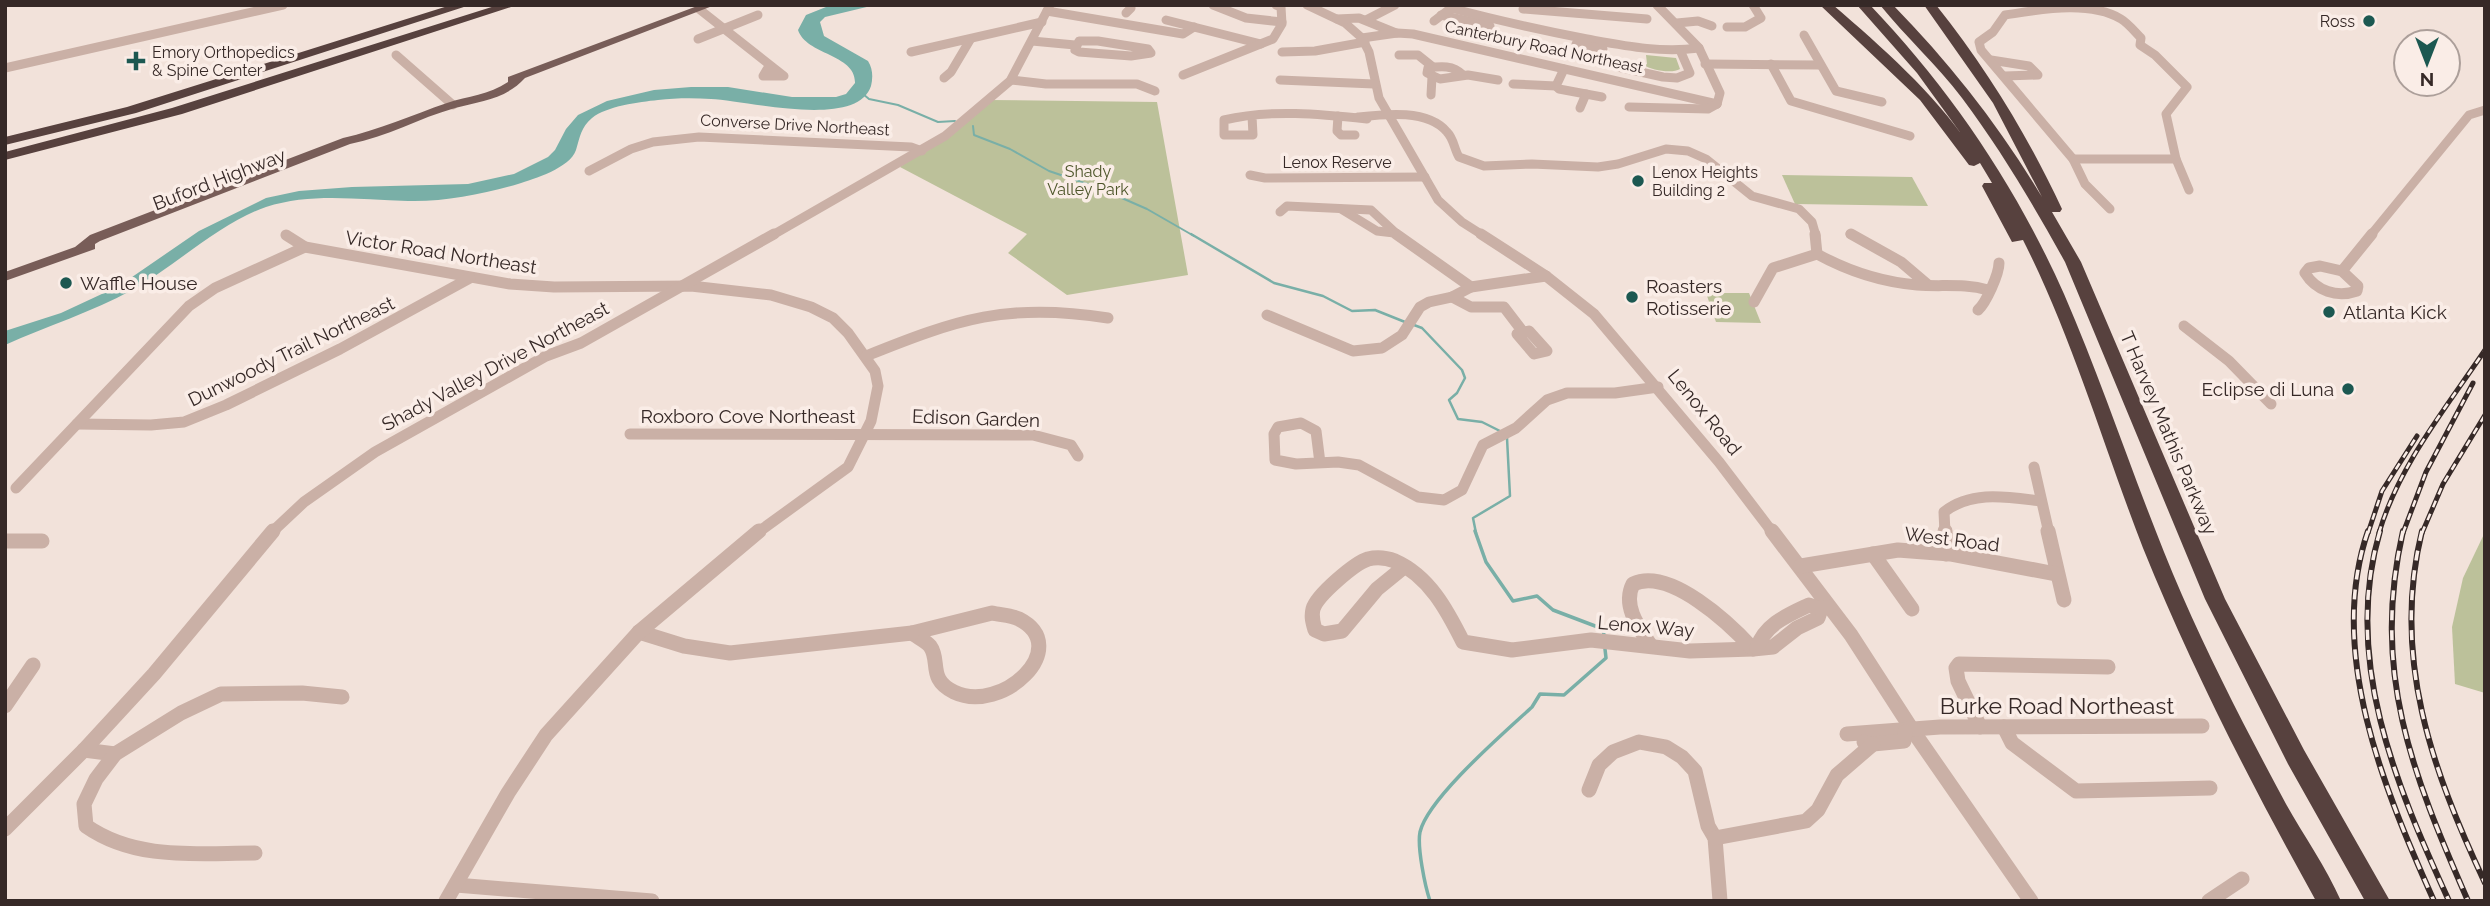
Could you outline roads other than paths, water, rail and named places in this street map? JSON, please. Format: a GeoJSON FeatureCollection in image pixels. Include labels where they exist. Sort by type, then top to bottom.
{"type":"FeatureCollection","features":[{"type":"Feature","properties":{"kind":"highway"},"geometry":{"type":"LineString","coordinates":[[5,141],[131,110],[464,5]]}},
{"type":"Feature","properties":{"kind":"highway"},"geometry":{"type":"LineString","coordinates":[[5,156],[212,101],[511,5]]}},
{"type":"Feature","properties":{"kind":"highway"},"geometry":{"type":"LineString","coordinates":[[1826,5],[1916,87],[1963,145],[2023,251],[2101,415]]}},
{"type":"Feature","properties":{"kind":"highway"},"geometry":{"type":"LineString","coordinates":[[1863,5],[1938,89],[1970,133],[2000,182],[2056,293],[2153,549],[2195,645],[2249,754],[2329,901]]}},
{"type":"Feature","properties":{"kind":"highway","name":"T Harvey Mathis Parkway"},"geometry":{"type":"LineString","coordinates":[[1886,5],[1924,44],[1997,134],[2034,192],[2073,262],[2216,600],[2296,757],[2378,901]]}},
{"type":"Feature","properties":{"kind":"highway"},"geometry":{"type":"LineString","coordinates":[[1897,5],[1924,44]]}},
{"type":"Feature","properties":{"kind":"highway"},"geometry":{"type":"LineString","coordinates":[[1930,5],[1976,66],[2016,126],[2066,233],[2073,262]]}},
{"type":"Feature","properties":{"kind":"main road","name":"Buford Highway"},"geometry":{"type":"LineString","coordinates":[[5,277],[81,248],[102,244],[260,184],[356,146],[368,137],[453,105],[514,86],[520,78],[705,7]]}},
{"type":"Feature","properties":{"kind":"street"},"geometry":{"type":"LineString","coordinates":[[1213,5],[1245,18],[1280,13]]}},
{"type":"Feature","properties":{"kind":"street"},"geometry":{"type":"LineString","coordinates":[[1267,5],[1280,13]]}},
{"type":"Feature","properties":{"kind":"street"},"geometry":{"type":"LineString","coordinates":[[1307,5],[1338,19],[1364,40]]}},
{"type":"Feature","properties":{"kind":"street"},"geometry":{"type":"LineString","coordinates":[[1366,20],[1395,5]]}},
{"type":"Feature","properties":{"kind":"street"},"geometry":{"type":"LineString","coordinates":[[1629,107],[1708,109],[1717,104],[1720,93],[1699,48],[1657,5]]}},
{"type":"Feature","properties":{"kind":"street"},"geometry":{"type":"LineString","coordinates":[[1727,27],[1745,27],[1761,18],[1753,5]]}},
{"type":"Feature","properties":{"kind":"street"},"geometry":{"type":"LineString","coordinates":[[5,68],[277,6]]}},
{"type":"Feature","properties":{"kind":"street"},"geometry":{"type":"LineString","coordinates":[[705,7],[740,44],[768,66]]}},
{"type":"Feature","properties":{"kind":"street"},"geometry":{"type":"LineString","coordinates":[[1519,7],[1647,19]]}},
{"type":"Feature","properties":{"kind":"street"},"geometry":{"type":"LineString","coordinates":[[1519,7],[1529,17],[1525,27]]}},
{"type":"Feature","properties":{"kind":"street"},"geometry":{"type":"LineString","coordinates":[[2110,209],[2085,184],[2073,159],[1979,42],[1993,32],[2005,15],[2052,7],[2091,11],[2119,18],[2141,38],[2140,45],[2155,55],[2187,87],[2166,114],[2176,159],[2189,190]]}},
{"type":"Feature","properties":{"kind":"street"},"geometry":{"type":"LineString","coordinates":[[1049,8],[1183,34],[1194,27]]}},
{"type":"Feature","properties":{"kind":"street","name":"Shady Valley Drive Northeast"},"geometry":{"type":"LineString","coordinates":[[5,829],[84,751],[154,674],[277,526],[317,492],[375,452],[546,356],[581,343],[922,151],[965,121],[1011,80],[1049,8]]}},
{"type":"Feature","properties":{"kind":"street"},"geometry":{"type":"LineString","coordinates":[[1438,18],[1451,8],[1604,48]]}},
{"type":"Feature","properties":{"kind":"street"},"geometry":{"type":"LineString","coordinates":[[1690,10],[1698,21]]}},
{"type":"Feature","properties":{"kind":"street"},"geometry":{"type":"LineString","coordinates":[[1183,75],[1273,39],[1280,30],[1280,13]]}},
{"type":"Feature","properties":{"kind":"street"},"geometry":{"type":"LineString","coordinates":[[698,39],[758,15]]}},
{"type":"Feature","properties":{"kind":"street"},"geometry":{"type":"LineString","coordinates":[[1338,19],[1347,15],[1397,33]]}},
{"type":"Feature","properties":{"kind":"street"},"geometry":{"type":"LineString","coordinates":[[1438,18],[1604,48],[1699,48]]}},
{"type":"Feature","properties":{"kind":"street"},"geometry":{"type":"LineString","coordinates":[[1166,20],[1261,44]]}},
{"type":"Feature","properties":{"kind":"street"},"geometry":{"type":"LineString","coordinates":[[1677,23],[1698,21],[1712,26]]}},
{"type":"Feature","properties":{"kind":"street"},"geometry":{"type":"LineString","coordinates":[[911,52],[1042,22]]}},
{"type":"Feature","properties":{"kind":"street","name":"Canterbury Road Northeast"},"geometry":{"type":"LineString","coordinates":[[1282,52],[1315,51],[1397,33],[1413,34],[1659,88],[1717,104]]}},
{"type":"Feature","properties":{"kind":"street"},"geometry":{"type":"LineString","coordinates":[[1804,35],[1836,91],[1882,102]]}},
{"type":"Feature","properties":{"kind":"street"},"geometry":{"type":"LineString","coordinates":[[740,44],[750,40]]}},
{"type":"Feature","properties":{"kind":"street"},"geometry":{"type":"LineString","coordinates":[[944,78],[951,72],[970,40]]}},
{"type":"Feature","properties":{"kind":"street","name":"Lenox Road"},"geometry":{"type":"LineString","coordinates":[[1364,40],[1369,51],[1374,82],[1387,115],[1438,200],[1455,216],[1546,276],[1594,314],[1658,387],[1801,566],[1825,608],[1909,731],[2031,901]]}},
{"type":"Feature","properties":{"kind":"street"},"geometry":{"type":"LineString","coordinates":[[1032,41],[1075,45],[1079,41],[1098,41],[1148,49],[1151,53],[1131,56],[1079,51],[1075,50],[1075,45]]}},
{"type":"Feature","properties":{"kind":"street"},"geometry":{"type":"LineString","coordinates":[[1432,72],[1451,67],[1465,46]]}},
{"type":"Feature","properties":{"kind":"street"},"geometry":{"type":"LineString","coordinates":[[1618,67],[1677,78],[1690,73],[1680,50]]}},
{"type":"Feature","properties":{"kind":"street"},"geometry":{"type":"LineString","coordinates":[[396,55],[453,105]]}},
{"type":"Feature","properties":{"kind":"street"},"geometry":{"type":"LineString","coordinates":[[1399,55],[1418,55],[1432,72],[1458,78],[1463,75]]}},
{"type":"Feature","properties":{"kind":"street"},"geometry":{"type":"LineString","coordinates":[[1991,60],[2029,66],[2038,75],[2006,76]]}},
{"type":"Feature","properties":{"kind":"street"},"geometry":{"type":"LineString","coordinates":[[1705,64],[1820,65]]}},
{"type":"Feature","properties":{"kind":"street"},"geometry":{"type":"LineString","coordinates":[[1771,64],[1791,101],[1910,136]]}},
{"type":"Feature","properties":{"kind":"street"},"geometry":{"type":"LineString","coordinates":[[1451,67],[1463,75],[1498,80]]}},
{"type":"Feature","properties":{"kind":"street"},"geometry":{"type":"LineString","coordinates":[[1556,86],[1564,69]]}},
{"type":"Feature","properties":{"kind":"street"},"geometry":{"type":"LineString","coordinates":[[1431,95],[1432,72]]}},
{"type":"Feature","properties":{"kind":"street"},"geometry":{"type":"LineString","coordinates":[[1011,80],[1056,84],[1137,84],[1155,91]]}},
{"type":"Feature","properties":{"kind":"street"},"geometry":{"type":"LineString","coordinates":[[1280,80],[1374,82]]}},
{"type":"Feature","properties":{"kind":"street"},"geometry":{"type":"LineString","coordinates":[[1513,84],[1556,86],[1602,97]]}},
{"type":"Feature","properties":{"kind":"street"},"geometry":{"type":"LineString","coordinates":[[1580,108],[1586,94]]}},
{"type":"Feature","properties":{"kind":"street"},"geometry":{"type":"LineString","coordinates":[[2342,271],[2469,115],[2485,110]]}},
{"type":"Feature","properties":{"kind":"street"},"geometry":{"type":"LineString","coordinates":[[1252,116],[1421,115],[1437,122],[1448,131],[1455,154],[1466,162],[1486,166],[1528,164],[1603,167],[1621,164],[1658,149],[1670,147],[1691,151],[1711,160],[1733,186],[1755,197],[1797,207],[1811,219],[1817,232],[1817,254]]}},
{"type":"Feature","properties":{"kind":"street"},"geometry":{"type":"LineString","coordinates":[[1338,116],[1337,131],[1341,135],[1355,135]]}},
{"type":"Feature","properties":{"kind":"street"},"geometry":{"type":"LineString","coordinates":[[1844,133],[1850,120]]}},
{"type":"Feature","properties":{"kind":"street","name":"Converse Drive Northeast"},"geometry":{"type":"LineString","coordinates":[[589,171],[605,159],[639,145],[683,136],[811,139],[911,147],[922,151]]}},
{"type":"Feature","properties":{"kind":"street"},"geometry":{"type":"LineString","coordinates":[[2073,159],[2176,159]]}},
{"type":"Feature","properties":{"kind":"street","name":"Lenox Reserve"},"geometry":{"type":"LineString","coordinates":[[1250,174],[1265,178],[1424,177]]}},
{"type":"Feature","properties":{"kind":"street"},"geometry":{"type":"LineString","coordinates":[[1280,212],[1287,206],[1371,210],[1394,233],[1471,287]]}},
{"type":"Feature","properties":{"kind":"street"},"geometry":{"type":"LineString","coordinates":[[1850,234],[1898,258],[1912,268],[1927,285]]}},
{"type":"Feature","properties":{"kind":"street","name":"Victor Road Northeast"},"geometry":{"type":"LineString","coordinates":[[286,235],[305,247],[470,278],[554,287],[747,290],[811,307],[840,325],[866,356]]}},
{"type":"Feature","properties":{"kind":"street"},"geometry":{"type":"LineString","coordinates":[[16,488],[189,306],[215,288],[305,247]]}},
{"type":"Feature","properties":{"kind":"street"},"geometry":{"type":"LineString","coordinates":[[1754,302],[1773,268],[1817,254],[1852,271],[1897,283],[1963,284],[1988,290]]}},
{"type":"Feature","properties":{"kind":"street"},"geometry":{"type":"LineString","coordinates":[[1978,310],[1986,302],[1988,290],[1995,282],[1999,263]]}},
{"type":"Feature","properties":{"kind":"street"},"geometry":{"type":"LineString","coordinates":[[1267,315],[1353,351],[1381,348],[1405,330],[1420,307],[1429,302],[1452,297],[1471,287],[1546,276]]}},
{"type":"Feature","properties":{"kind":"street","name":"Dunwoody Trail Northeast"},"geometry":{"type":"LineString","coordinates":[[76,424],[151,425],[184,422],[226,405],[340,349],[470,278]]}},
{"type":"Feature","properties":{"kind":"street"},"geometry":{"type":"LineString","coordinates":[[1452,297],[1472,309],[1490,305],[1504,307],[1523,332]]}},
{"type":"Feature","properties":{"kind":"street"},"geometry":{"type":"LineString","coordinates":[[446,901],[508,793],[546,735],[639,632],[747,540],[841,474],[854,460],[866,435],[878,386],[875,371],[866,356],[948,323],[983,314],[1047,309],[1108,317]]}},
{"type":"Feature","properties":{"kind":"street"},"geometry":{"type":"LineString","coordinates":[[2184,326],[2247,377],[2271,404]]}},
{"type":"Feature","properties":{"kind":"street"},"geometry":{"type":"LineString","coordinates":[[1320,463],[1336,461],[1361,465],[1410,493],[1439,501],[1456,495],[1465,485],[1475,455],[1483,444],[1527,421],[1540,404],[1551,398],[1573,393],[1617,393],[1658,387]]}},
{"type":"Feature","properties":{"kind":"street","name":"Roxboro Cove Northeast"},"geometry":{"type":"LineString","coordinates":[[629,434],[866,435]]}},
{"type":"Feature","properties":{"kind":"street","name":"Edison Garden"},"geometry":{"type":"LineString","coordinates":[[866,435],[1033,435],[1071,445],[1078,456]]}},
{"type":"Feature","properties":{"kind":"street"},"geometry":{"type":"LineString","coordinates":[[2034,467],[2064,600]]}},
{"type":"Feature","properties":{"kind":"street"},"geometry":{"type":"LineString","coordinates":[[1946,554],[1944,512],[1953,503],[1996,496],[2041,501]]}},
{"type":"Feature","properties":{"kind":"street"},"geometry":{"type":"LineString","coordinates":[[5,541],[42,541]]}},
{"type":"Feature","properties":{"kind":"street","name":"West Road"},"geometry":{"type":"LineString","coordinates":[[1801,566],[1898,550],[1946,554],[2056,574]]}},
{"type":"Feature","properties":{"kind":"street"},"geometry":{"type":"LineString","coordinates":[[1873,554],[1912,609]]}},
{"type":"Feature","properties":{"kind":"street","name":"Lenox Way"},"geometry":{"type":"LineString","coordinates":[[1404,567],[1368,596],[1342,631],[1324,634],[1315,630],[1311,622],[1313,606],[1331,583],[1364,560],[1380,558],[1404,567],[1428,583],[1442,600],[1463,642],[1512,650],[1591,640],[1690,651],[1773,647],[1797,628],[1818,618],[1825,608]]}},
{"type":"Feature","properties":{"kind":"street"},"geometry":{"type":"LineString","coordinates":[[1651,646],[1635,619],[1628,594],[1636,582],[1658,581],[1703,604],[1755,649],[1759,639],[1785,617],[1809,605],[1825,608]]}},
{"type":"Feature","properties":{"kind":"street"},"geometry":{"type":"LineString","coordinates":[[639,632],[684,646],[730,653],[912,633],[977,615],[1007,613],[1024,621],[1035,633],[1038,658],[1023,681],[1005,692],[984,697],[963,695],[940,681],[934,669],[930,646],[912,633]]}},
{"type":"Feature","properties":{"kind":"street"},"geometry":{"type":"LineString","coordinates":[[1785,617],[1797,628]]}},
{"type":"Feature","properties":{"kind":"street"},"geometry":{"type":"LineString","coordinates":[[1980,727],[1958,681],[1955,668],[1959,664],[2108,667]]}},
{"type":"Feature","properties":{"kind":"street"},"geometry":{"type":"LineString","coordinates":[[5,706],[33,665]]}},
{"type":"Feature","properties":{"kind":"street"},"geometry":{"type":"LineString","coordinates":[[255,853],[128,849],[98,837],[86,826],[84,804],[96,779],[115,754],[181,713],[221,694],[342,697]]}},
{"type":"Feature","properties":{"kind":"street","name":"Burke Road Northeast"},"geometry":{"type":"LineString","coordinates":[[1909,731],[1940,727],[2202,726]]}},
{"type":"Feature","properties":{"kind":"street"},"geometry":{"type":"LineString","coordinates":[[2004,727],[2012,743],[2076,791],[2210,788]]}},
{"type":"Feature","properties":{"kind":"street"},"geometry":{"type":"LineString","coordinates":[[1715,838],[1807,821],[1818,810],[1837,775],[1875,743],[1904,741],[1909,731]]}},
{"type":"Feature","properties":{"kind":"street"},"geometry":{"type":"LineString","coordinates":[[1589,790],[1599,765],[1613,752],[1639,742],[1666,747],[1682,757],[1695,771],[1707,826],[1715,838],[1720,901]]}},
{"type":"Feature","properties":{"kind":"street"},"geometry":{"type":"LineString","coordinates":[[84,751],[115,754]]}},
{"type":"Feature","properties":{"kind":"street"},"geometry":{"type":"LineString","coordinates":[[2208,901],[2242,879]]}},
{"type":"Feature","properties":{"kind":"street"},"geometry":{"type":"LineString","coordinates":[[456,885],[652,901]]}},
{"type":"Feature","properties":{"kind":"water"},"geometry":{"type":"Polygon","coordinates":[[[831,5],[875,5],[825,17],[820,22],[824,36],[868,61],[871,67],[871,86],[861,99],[845,107],[798,109],[691,98],[633,103],[614,108],[588,121],[581,132],[576,150],[567,162],[542,176],[492,191],[450,199],[408,201],[319,198],[266,207],[232,223],[132,290],[5,345],[5,331],[61,313],[119,286],[199,231],[266,198],[299,191],[352,187],[468,184],[514,174],[548,157],[578,115],[607,101],[654,90],[728,87],[792,97],[836,97],[846,94],[855,83],[848,66],[810,45],[798,30],[806,15],[831,5]]]}},
{"type":"Feature","properties":{"kind":"waterway"},"geometry":{"type":"LineString","coordinates":[[863,94],[869,99],[898,105],[938,122],[955,121]]}},
{"type":"Feature","properties":{"kind":"waterway"},"geometry":{"type":"LineString","coordinates":[[973,126],[974,135],[1010,149],[1049,171],[1099,188],[1147,209],[1194,236]]}},
{"type":"Feature","properties":{"kind":"waterway"},"geometry":{"type":"LineString","coordinates":[[1191,234],[1274,283],[1323,296],[1352,311],[1375,310],[1405,322]]}},
{"type":"Feature","properties":{"kind":"waterway"},"geometry":{"type":"LineString","coordinates":[[1414,325],[1422,328],[1462,370],[1465,378],[1457,393],[1449,400],[1458,419],[1482,422],[1500,431]]}},
{"type":"Feature","properties":{"kind":"waterway"},"geometry":{"type":"LineString","coordinates":[[1476,533],[1473,518],[1510,496],[1507,438]]}},
{"type":"Feature","properties":{"kind":"waterway"},"geometry":{"type":"LineString","coordinates":[[1475,531],[1486,562],[1513,601],[1537,596],[1553,610],[1603,629],[1604,635]]}},
{"type":"Feature","properties":{"kind":"waterway"},"geometry":{"type":"LineString","coordinates":[[1430,901],[1419,839],[1426,818],[1437,802],[1469,766],[1532,707],[1540,694],[1564,695],[1606,658],[1605,649]]}},
{"type":"Feature","properties":{"kind":"railway"},"geometry":{"type":"LineString","coordinates":[[2379,533],[2411,461],[2485,350]]}},
{"type":"Feature","properties":{"kind":"railway"},"geometry":{"type":"LineString","coordinates":[[2403,533],[2426,472],[2473,383]]}},
{"type":"Feature","properties":{"kind":"railway"},"geometry":{"type":"LineString","coordinates":[[2422,533],[2443,484],[2485,415]]}},
{"type":"Feature","properties":{"kind":"railway"},"geometry":{"type":"LineString","coordinates":[[2368,533],[2382,491],[2417,436]]}},
{"type":"Feature","properties":{"kind":"railway"},"geometry":{"type":"LineString","coordinates":[[2368,531],[2357,577],[2354,624],[2358,672],[2367,720],[2381,767],[2397,814],[2434,901]]}},
{"type":"Feature","properties":{"kind":"railway"},"geometry":{"type":"LineString","coordinates":[[2380,531],[2370,579],[2367,626],[2371,674],[2380,721],[2394,767],[2449,901]]}},
{"type":"Feature","properties":{"kind":"railway"},"geometry":{"type":"LineString","coordinates":[[2403,531],[2394,582],[2392,630],[2402,721],[2430,809],[2468,901]]}},
{"type":"Feature","properties":{"kind":"railway"},"geometry":{"type":"LineString","coordinates":[[2422,531],[2414,578],[2411,623],[2414,668],[2422,712],[2448,798],[2485,883]]}},
{"type":"Feature","properties":{"kind":"place","name":"Ross"},"geometry":{"type":"Point","coordinates":[2369,21]}},
{"type":"Feature","properties":{"kind":"place","name":"Emory Orthopedics & Spine Center"},"geometry":{"type":"Point","coordinates":[136,61]}},
{"type":"Feature","properties":{"kind":"place","name":"Lenox Heights Building 2"},"geometry":{"type":"Point","coordinates":[1638,181]}},
{"type":"Feature","properties":{"kind":"place","name":"Waffle House"},"geometry":{"type":"Point","coordinates":[66,283]}},
{"type":"Feature","properties":{"kind":"place","name":"Roasters Rotisserie"},"geometry":{"type":"Point","coordinates":[1632,297]}},
{"type":"Feature","properties":{"kind":"place","name":"Atlanta Kick"},"geometry":{"type":"Point","coordinates":[2329,312]}},
{"type":"Feature","properties":{"kind":"place","name":"Eclipse di Luna"},"geometry":{"type":"Point","coordinates":[2348,389]}},
{"type":"Feature","properties":{"kind":"park label","name":"Shady Valley Park"},"geometry":{"type":"Point","coordinates":[1088,180]}}]}
